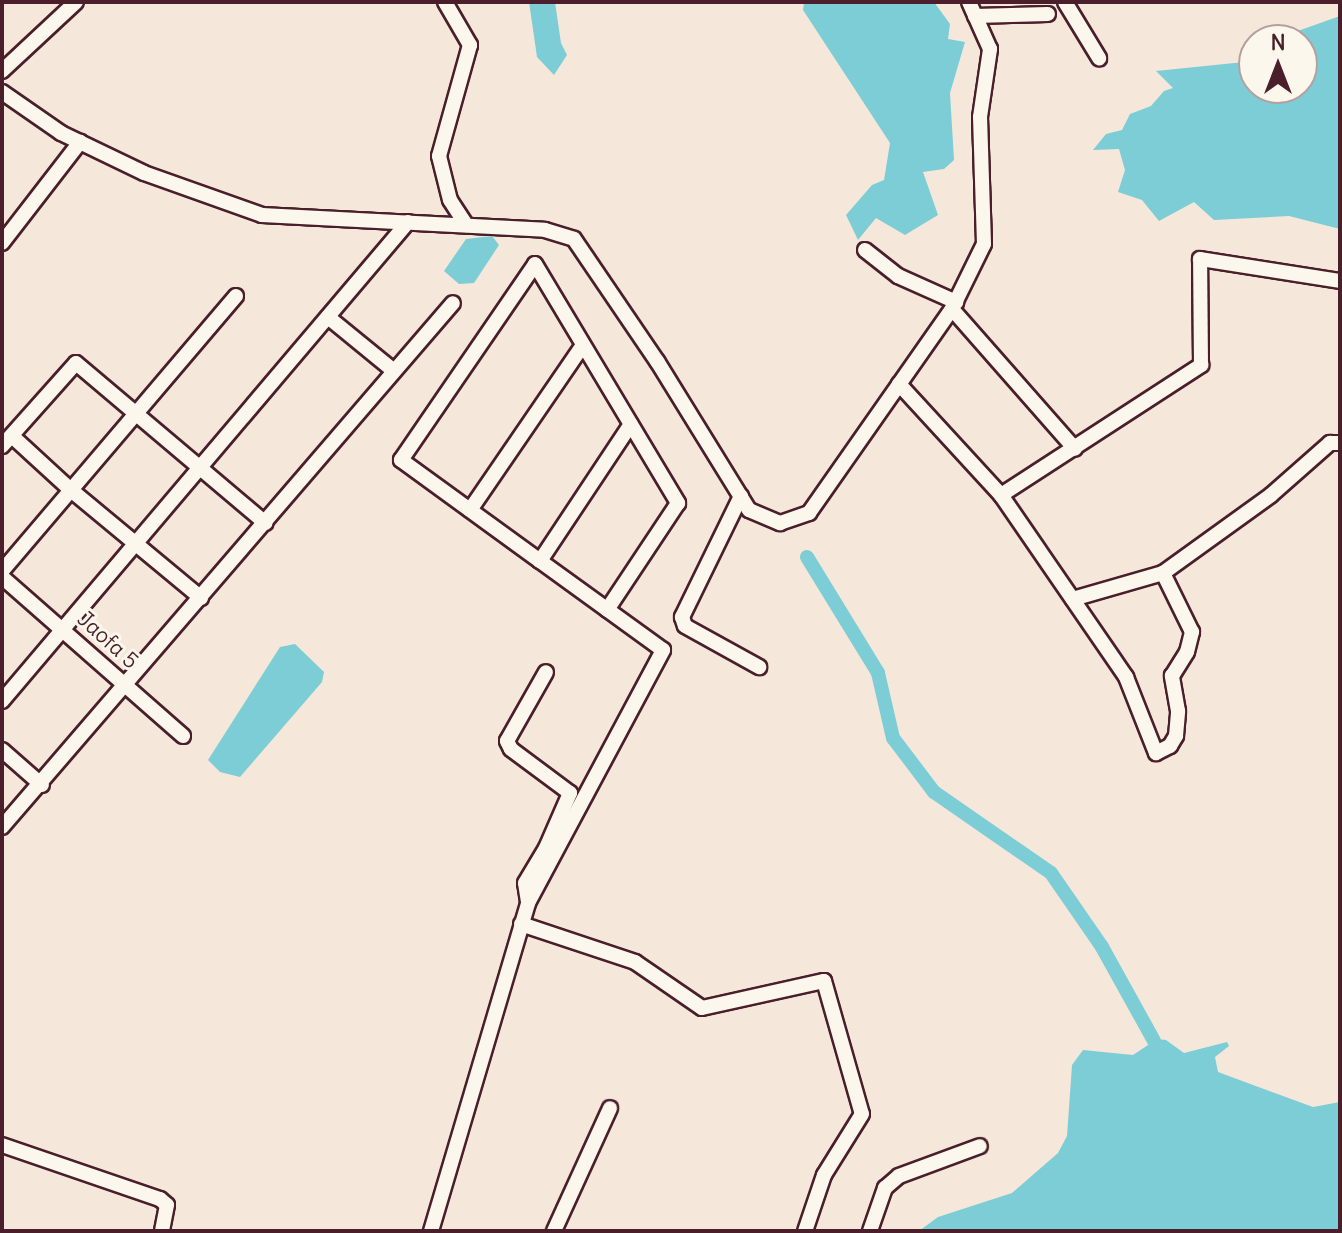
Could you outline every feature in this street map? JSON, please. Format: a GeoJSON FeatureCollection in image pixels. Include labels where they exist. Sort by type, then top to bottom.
{"type":"FeatureCollection","features":[{"type":"Feature","properties":{"kind":"street"},"geometry":{"type":"LineString","coordinates":[[2,71],[76,2]]}},
{"type":"Feature","properties":{"kind":"street"},"geometry":{"type":"LineString","coordinates":[[445,2],[470,45],[439,156],[446,190],[466,225]]}},
{"type":"Feature","properties":{"kind":"street"},"geometry":{"type":"LineString","coordinates":[[1065,2],[1099,58]]}},
{"type":"Feature","properties":{"kind":"street"},"geometry":{"type":"LineString","coordinates":[[2,92],[80,142],[144,173],[262,215],[545,230],[574,239],[657,361],[749,510],[780,523],[809,513],[954,306],[984,244],[980,117],[990,49],[972,9],[1048,14]]}},
{"type":"Feature","properties":{"kind":"street"},"geometry":{"type":"LineString","coordinates":[[2,243],[80,142]]}},
{"type":"Feature","properties":{"kind":"street"},"geometry":{"type":"LineString","coordinates":[[2,701],[408,222]]}},
{"type":"Feature","properties":{"kind":"street"},"geometry":{"type":"LineString","coordinates":[[865,250],[898,276],[954,306],[1075,449]]}},
{"type":"Feature","properties":{"kind":"street"},"geometry":{"type":"LineString","coordinates":[[1001,495],[1201,365],[1200,259],[1340,281]]}},
{"type":"Feature","properties":{"kind":"street"},"geometry":{"type":"LineString","coordinates":[[431,1231],[528,903],[663,650],[607,610],[401,460],[535,264],[678,503],[607,610]]}},
{"type":"Feature","properties":{"kind":"street"},"geometry":{"type":"LineString","coordinates":[[2,574],[236,296]]}},
{"type":"Feature","properties":{"kind":"street"},"geometry":{"type":"LineString","coordinates":[[2,827],[42,785],[453,303]]}},
{"type":"Feature","properties":{"kind":"street"},"geometry":{"type":"LineString","coordinates":[[328,317],[394,371]]}},
{"type":"Feature","properties":{"kind":"street"},"geometry":{"type":"LineString","coordinates":[[470,510],[583,345]]}},
{"type":"Feature","properties":{"kind":"street"},"geometry":{"type":"LineString","coordinates":[[201,598],[7,441],[76,363],[265,523]]}},
{"type":"Feature","properties":{"kind":"street"},"geometry":{"type":"LineString","coordinates":[[899,384],[1001,495],[1126,677],[1156,753],[1170,746],[1176,736],[1178,711],[1172,676],[1187,652],[1192,632],[1163,573]]}},
{"type":"Feature","properties":{"kind":"street"},"geometry":{"type":"LineString","coordinates":[[540,561],[631,424]]}},
{"type":"Feature","properties":{"kind":"street"},"geometry":{"type":"LineString","coordinates":[[1073,599],[1163,573],[1271,495],[1330,443],[1340,443]]}},
{"type":"Feature","properties":{"kind":"street"},"geometry":{"type":"LineString","coordinates":[[741,496],[682,617],[685,626],[759,667]]}},
{"type":"Feature","properties":{"kind":"street","name":"Jaofa 5"},"geometry":{"type":"LineString","coordinates":[[2,574],[183,736]]}},
{"type":"Feature","properties":{"kind":"street"},"geometry":{"type":"LineString","coordinates":[[528,903],[525,883],[546,848],[570,793],[511,749],[507,741],[546,672]]}},
{"type":"Feature","properties":{"kind":"street"},"geometry":{"type":"LineString","coordinates":[[2,750],[42,785]]}},
{"type":"Feature","properties":{"kind":"street"},"geometry":{"type":"LineString","coordinates":[[521,924],[635,962],[702,1008],[824,981],[862,1114],[824,1175],[805,1231]]}},
{"type":"Feature","properties":{"kind":"street"},"geometry":{"type":"LineString","coordinates":[[554,1231],[610,1108]]}},
{"type":"Feature","properties":{"kind":"street"},"geometry":{"type":"LineString","coordinates":[[2,1145],[160,1199],[167,1205],[162,1231]]}},
{"type":"Feature","properties":{"kind":"street"},"geometry":{"type":"LineString","coordinates":[[870,1231],[885,1188],[899,1176],[980,1146]]}},
{"type":"Feature","properties":{"kind":"water"},"geometry":{"type":"Polygon","coordinates":[[[529,2],[555,2],[561,43],[567,55],[554,75],[537,57],[529,2]]]}},
{"type":"Feature","properties":{"kind":"water"},"geometry":{"type":"Polygon","coordinates":[[[804,2],[934,2],[950,24],[948,39],[965,42],[950,93],[954,160],[944,169],[923,172],[938,215],[905,235],[876,218],[858,240],[846,215],[872,185],[884,180],[890,143],[803,10],[804,2]]]}},
{"type":"Feature","properties":{"kind":"water"},"geometry":{"type":"Polygon","coordinates":[[[1340,16],[1340,229],[1289,216],[1214,220],[1194,202],[1159,221],[1142,200],[1118,192],[1125,170],[1119,149],[1093,150],[1106,134],[1122,130],[1130,114],[1151,106],[1164,91],[1173,88],[1156,71],[1238,63],[1238,104],[1318,104],[1317,24],[1340,16]]]}},
{"type":"Feature","properties":{"kind":"water"},"geometry":{"type":"Polygon","coordinates":[[[492,236],[499,245],[474,283],[459,284],[444,271],[466,239],[492,236]]]}},
{"type":"Feature","properties":{"kind":"water"},"geometry":{"type":"Polygon","coordinates":[[[295,644],[324,672],[322,682],[240,777],[220,772],[208,760],[280,647],[295,644]]]}},
{"type":"Feature","properties":{"kind":"water"},"geometry":{"type":"Polygon","coordinates":[[[1157,1039],[1166,1040],[1184,1053],[1227,1042],[1229,1046],[1215,1057],[1218,1072],[1313,1107],[1340,1102],[1340,1231],[919,1231],[938,1217],[1012,1193],[1058,1153],[1067,1136],[1072,1065],[1083,1050],[1133,1055],[1157,1039]]]}},
{"type":"Feature","properties":{"kind":"waterway"},"geometry":{"type":"LineString","coordinates":[[807,557],[878,673],[893,738],[934,792],[1051,873],[1102,947],[1154,1041]]}}]}
